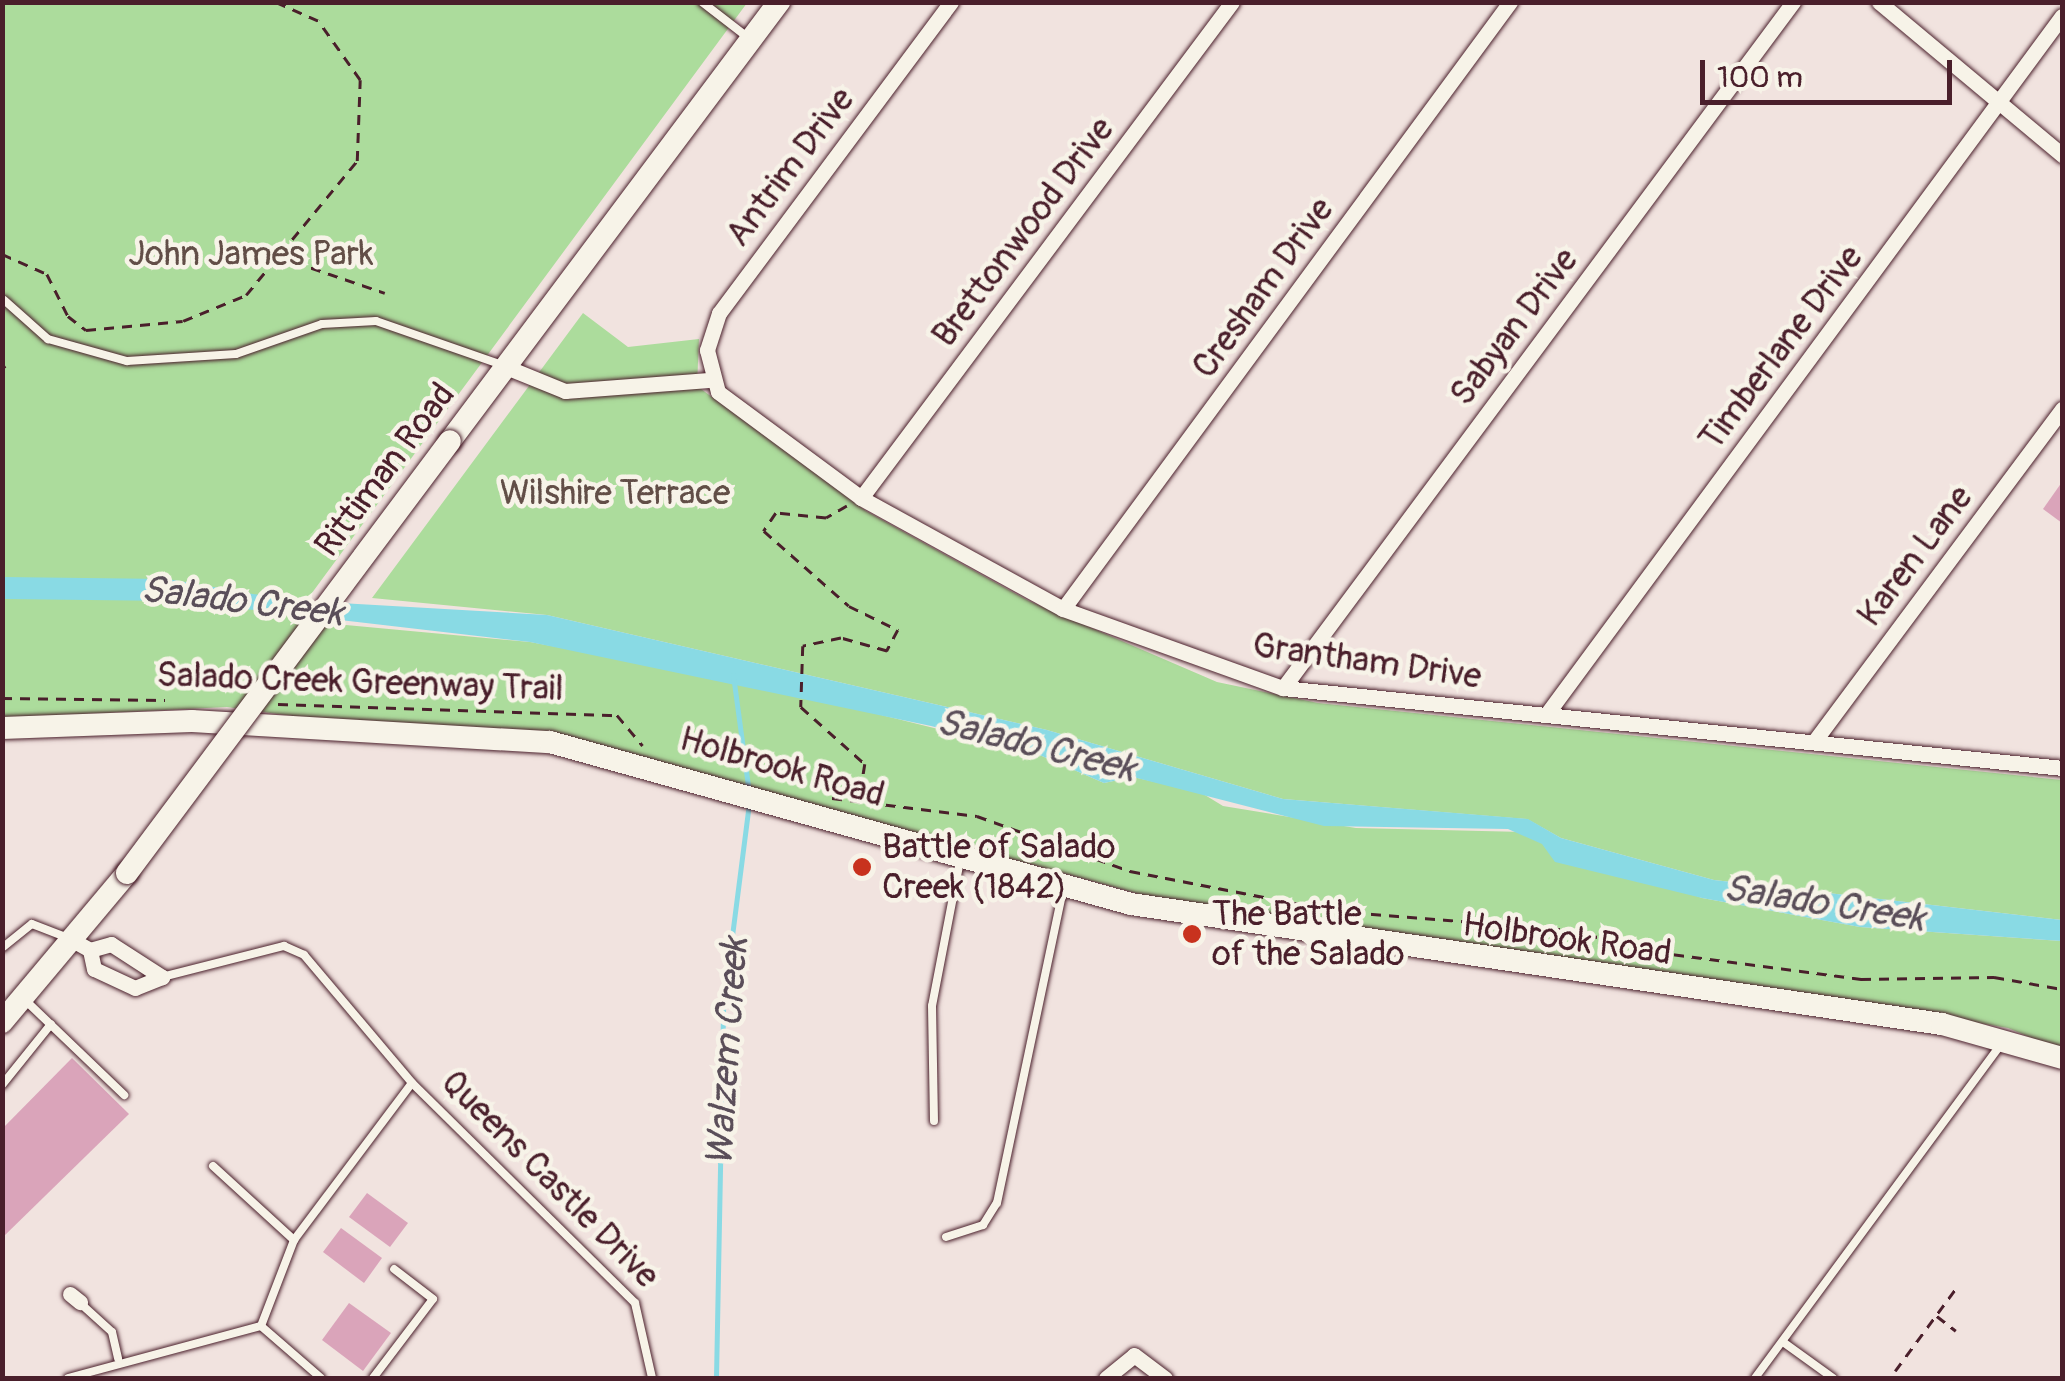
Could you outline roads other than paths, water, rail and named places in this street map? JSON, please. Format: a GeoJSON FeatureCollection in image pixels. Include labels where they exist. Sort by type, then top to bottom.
{"type":"FeatureCollection","features":[{"type":"Feature","properties":{"kind":"street","name":"Rittiman Road"},"geometry":{"type":"LineString","coordinates":[[2,1022],[82,945],[127,873],[779,2]]}},
{"type":"Feature","properties":{"kind":"street","name":"Antrim Drive"},"geometry":{"type":"LineString","coordinates":[[709,380],[719,313],[952,2]]}},
{"type":"Feature","properties":{"kind":"street","name":"Brettonwood Drive"},"geometry":{"type":"LineString","coordinates":[[861,498],[1232,2]]}},
{"type":"Feature","properties":{"kind":"street","name":"Cresham Drive"},"geometry":{"type":"LineString","coordinates":[[1063,609],[1510,2]]}},
{"type":"Feature","properties":{"kind":"street","name":"Sabyan Drive"},"geometry":{"type":"LineString","coordinates":[[1283,688],[1793,2]]}},
{"type":"Feature","properties":{"kind":"street"},"geometry":{"type":"LineString","coordinates":[[1878,2],[1996,105],[2062,155]]}},
{"type":"Feature","properties":{"kind":"street","name":"Timberlane Drive"},"geometry":{"type":"LineString","coordinates":[[1546,714],[2062,16]]}},
{"type":"Feature","properties":{"kind":"street"},"geometry":{"type":"LineString","coordinates":[[506,366],[564,391],[709,380]]}},
{"type":"Feature","properties":{"kind":"street","name":"Grantham Drive"},"geometry":{"type":"LineString","coordinates":[[709,380],[861,498],[1063,609],[1283,688],[1546,714],[1764,742],[1816,739],[2062,768]]}},
{"type":"Feature","properties":{"kind":"street","name":"Karen Lane"},"geometry":{"type":"LineString","coordinates":[[1816,739],[2062,409]]}},
{"type":"Feature","properties":{"kind":"street","name":"Holbrook Road"},"geometry":{"type":"LineString","coordinates":[[2,728],[192,721],[550,742],[812,804],[1064,885],[1250,928],[2004,1038],[2062,1058]]}},
{"type":"Feature","properties":{"kind":"street"},"geometry":{"type":"LineString","coordinates":[[82,945],[111,944],[162,977]]}},
{"type":"Feature","properties":{"kind":"street","name":"Queens Castle Drive"},"geometry":{"type":"LineString","coordinates":[[82,945],[94,970],[135,988],[162,977]]}},
{"type":"Feature","properties":{"kind":"street"},"geometry":{"type":"LineString","coordinates":[[1106,1378],[1134,1356],[1165,1378]]}},
{"type":"Feature","properties":{"kind":"lane"},"geometry":{"type":"LineString","coordinates":[[702,2],[751,40]]}},
{"type":"Feature","properties":{"kind":"lane"},"geometry":{"type":"LineString","coordinates":[[4,300],[48,339],[127,361],[236,354],[322,324],[376,321],[419,328],[506,366]]}},
{"type":"Feature","properties":{"kind":"lane"},"geometry":{"type":"LineString","coordinates":[[934,1121],[932,1006],[961,855]]}},
{"type":"Feature","properties":{"kind":"lane"},"geometry":{"type":"LineString","coordinates":[[946,1237],[984,1225],[997,1203],[1064,885]]}},
{"type":"Feature","properties":{"kind":"lane"},"geometry":{"type":"LineString","coordinates":[[2,948],[32,924],[82,945]]}},
{"type":"Feature","properties":{"kind":"lane","name":"Queens Castle Drive"},"geometry":{"type":"LineString","coordinates":[[162,977],[284,946],[312,962],[412,1083],[635,1303],[652,1378]]}},
{"type":"Feature","properties":{"kind":"lane"},"geometry":{"type":"LineString","coordinates":[[24,998],[124,1094]]}},
{"type":"Feature","properties":{"kind":"lane"},"geometry":{"type":"LineString","coordinates":[[2,1086],[50,1024]]}},
{"type":"Feature","properties":{"kind":"lane"},"geometry":{"type":"LineString","coordinates":[[1755,1378],[2004,1038]]}},
{"type":"Feature","properties":{"kind":"lane","name":"Queens Castle Drive"},"geometry":{"type":"LineString","coordinates":[[262,1326],[294,1240],[412,1083]]}},
{"type":"Feature","properties":{"kind":"lane"},"geometry":{"type":"LineString","coordinates":[[212,1166],[294,1240]]}},
{"type":"Feature","properties":{"kind":"lane"},"geometry":{"type":"LineString","coordinates":[[373,1378],[432,1299],[394,1270]]}},
{"type":"Feature","properties":{"kind":"lane"},"geometry":{"type":"LineString","coordinates":[[75,1298],[112,1332],[118,1358]]}},
{"type":"Feature","properties":{"kind":"lane"},"geometry":{"type":"LineString","coordinates":[[68,1378],[118,1358],[262,1326],[321,1378]]}},
{"type":"Feature","properties":{"kind":"lane"},"geometry":{"type":"LineString","coordinates":[[1783,1342],[1833,1378]]}},
{"type":"Feature","properties":{"kind":"water","name":"Salado Creek"},"geometry":{"type":"Polygon","coordinates":[[[2,577],[168,579],[288,600],[547,615],[1047,730],[1283,799],[1528,819],[1561,838],[1714,880],[2062,920],[2062,941],[1860,927],[1702,898],[1555,862],[1542,844],[1508,829],[1324,826],[1133,777],[1104,783],[1035,753],[931,726],[530,642],[176,601],[3,599],[2,577]]]}},
{"type":"Feature","properties":{"kind":"waterway","name":"Walzem Creek"},"geometry":{"type":"LineString","coordinates":[[733,675],[749,793]]}},
{"type":"Feature","properties":{"kind":"waterway","name":"Walzem Creek"},"geometry":{"type":"LineString","coordinates":[[716,1378],[723,1006],[749,804]]}},
{"type":"Feature","properties":{"kind":"place","name":"Battle of Salado Creek (1842)"},"geometry":{"type":"Point","coordinates":[862,867]}},
{"type":"Feature","properties":{"kind":"place","name":"The Battle of the Salado"},"geometry":{"type":"Point","coordinates":[1192,934]}},
{"type":"Feature","properties":{"kind":"park label","name":"John James Park"},"geometry":{"type":"Point","coordinates":[251,254]}},
{"type":"Feature","properties":{"kind":"park label","name":"Wilshire Terrace"},"geometry":{"type":"Point","coordinates":[615,493]}}]}
